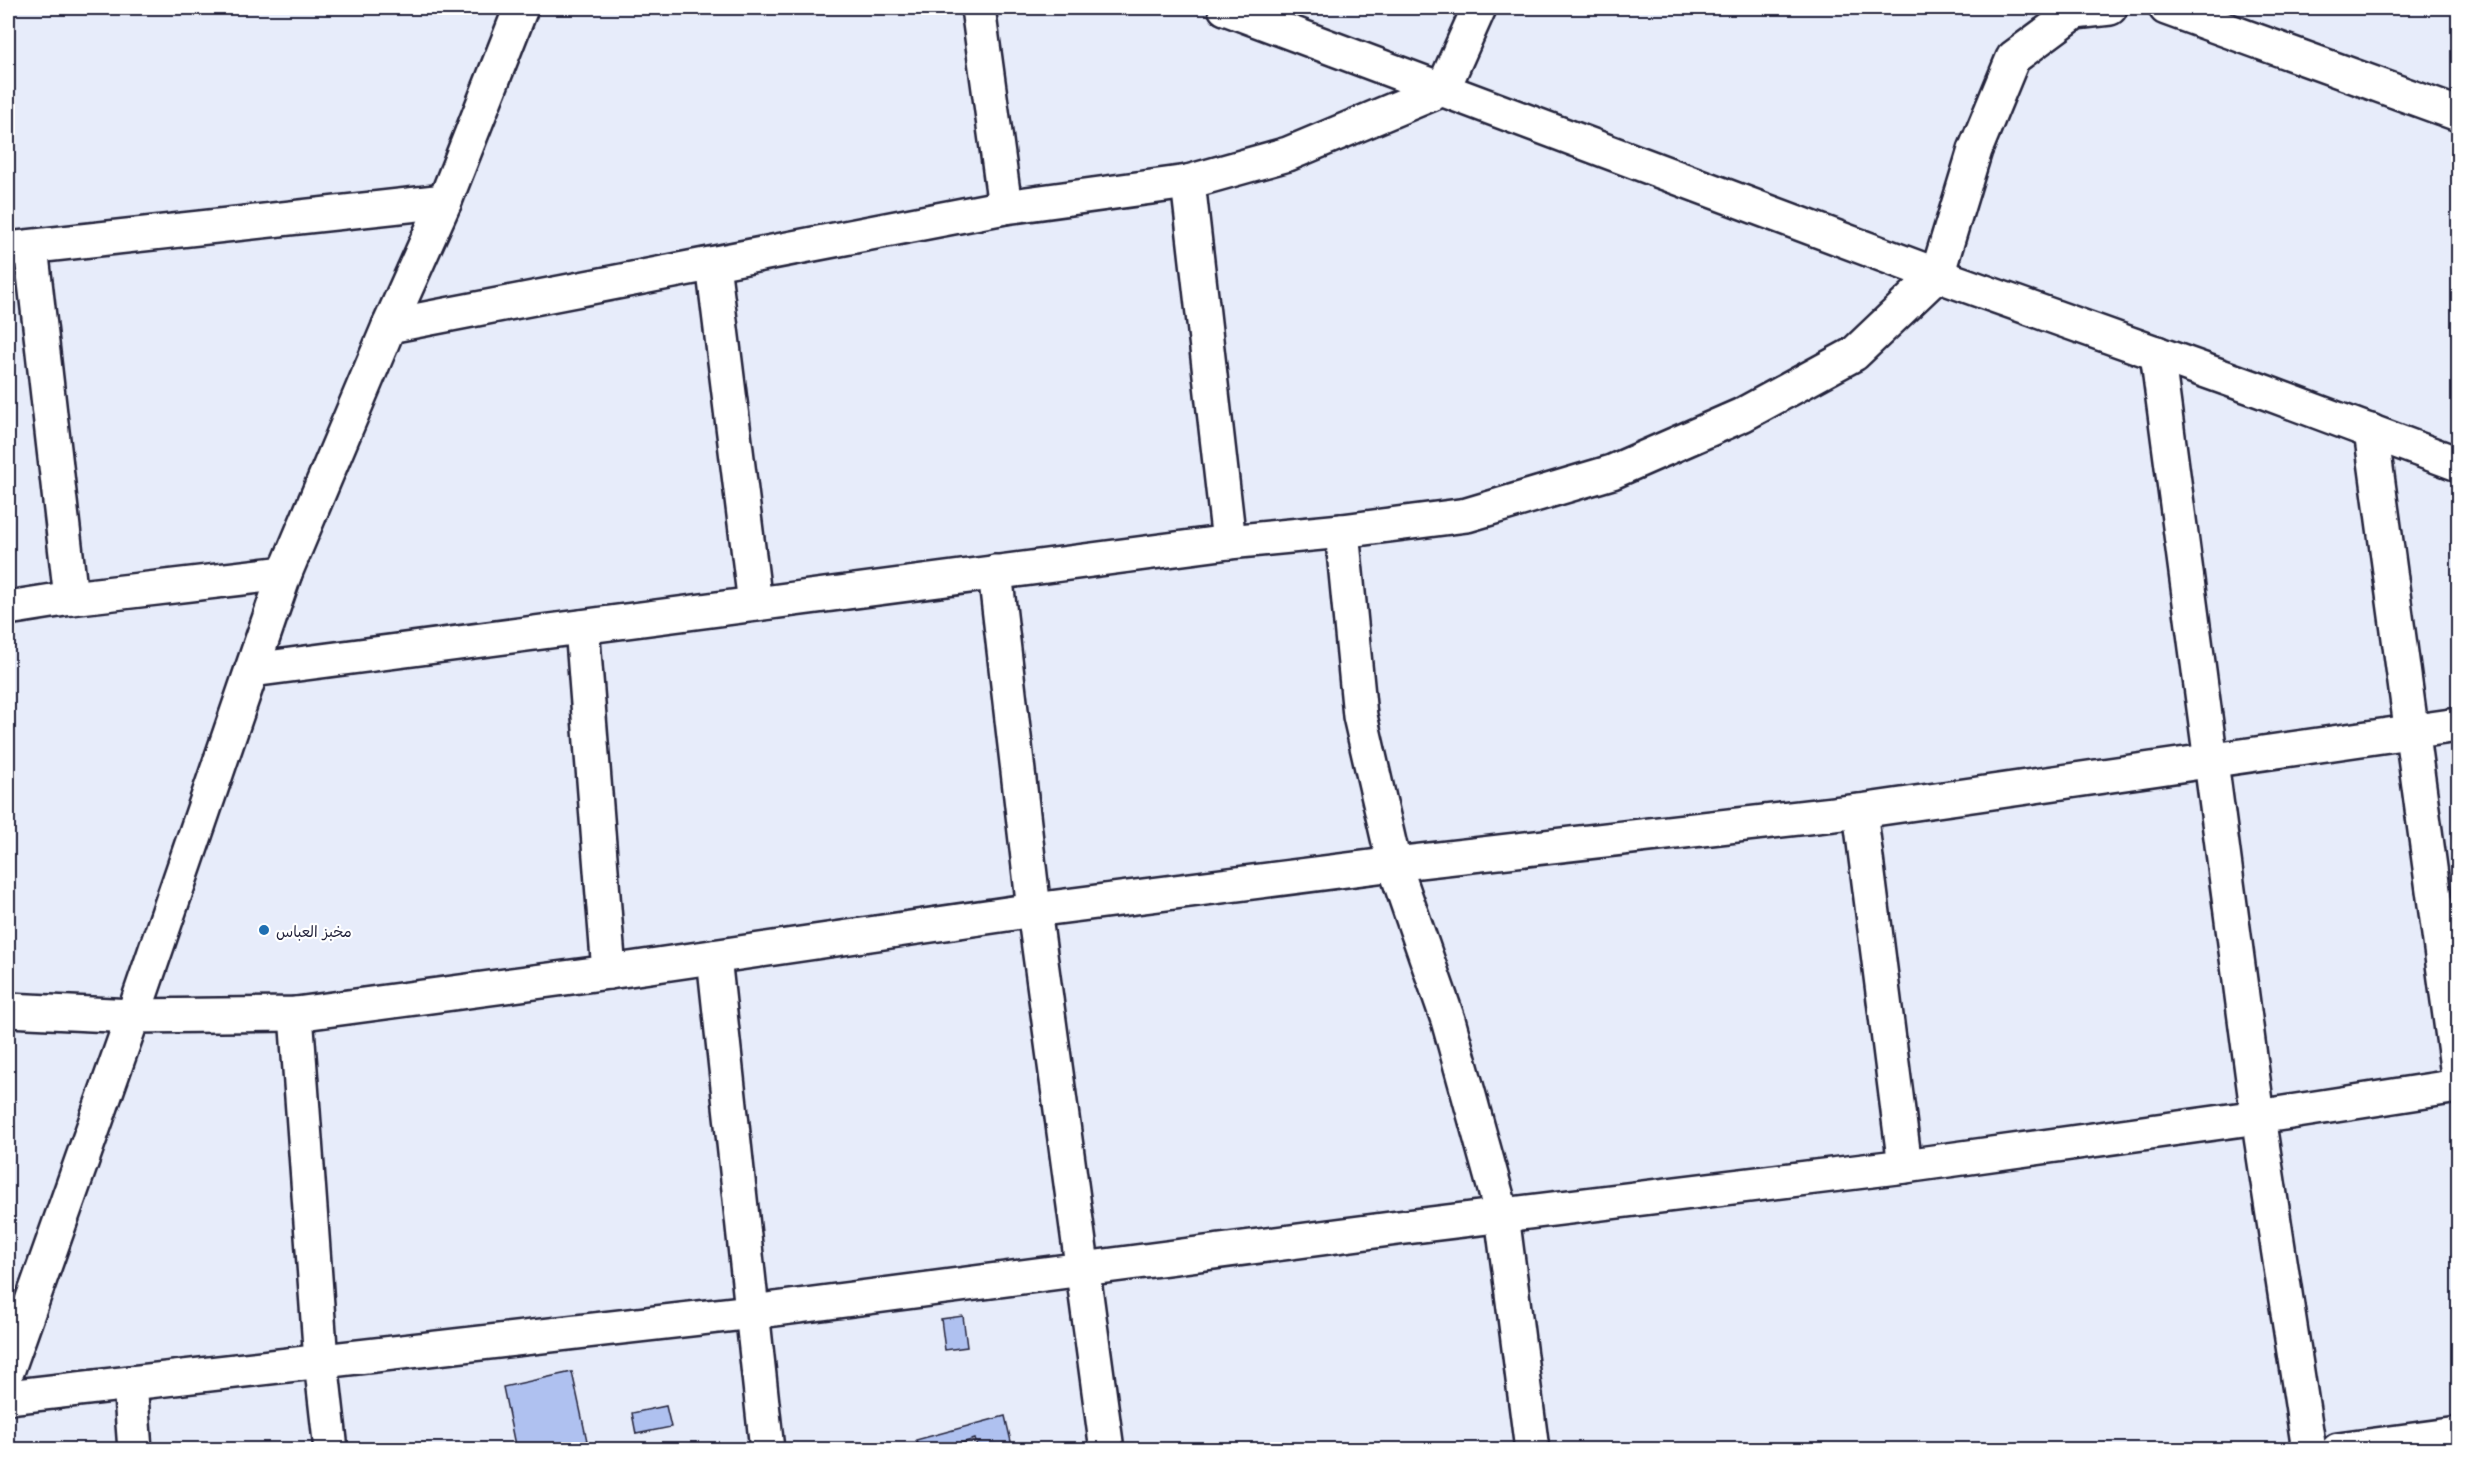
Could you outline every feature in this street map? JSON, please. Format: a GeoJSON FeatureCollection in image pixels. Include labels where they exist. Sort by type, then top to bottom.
{"type":"FeatureCollection","features":[{"type":"Feature","properties":{"kind":"street"},"geometry":{"type":"LineString","coordinates":[[8,1369],[133,1016],[285,573],[389,326],[445,201],[521,8]]}},
{"type":"Feature","properties":{"kind":"street"},"geometry":{"type":"LineString","coordinates":[[978,8],[1005,207]]}},
{"type":"Feature","properties":{"kind":"street"},"geometry":{"type":"LineString","coordinates":[[1225,8],[1937,275],[2458,464]]}},
{"type":"Feature","properties":{"kind":"street"},"geometry":{"type":"LineString","coordinates":[[389,326],[1005,207],[1188,182],[1288,154],[1443,89],[1479,8]]}},
{"type":"Feature","properties":{"kind":"street"},"geometry":{"type":"LineString","coordinates":[[252,670],[1229,542],[1342,531],[1467,515],[1612,472],[1742,415],[1854,354],[1937,275],[1975,150],[2013,57],[2075,12],[2110,8]]}},
{"type":"Feature","properties":{"kind":"street"},"geometry":{"type":"LineString","coordinates":[[2166,8],[2458,114]]}},
{"type":"Feature","properties":{"kind":"street"},"geometry":{"type":"LineString","coordinates":[[1188,182],[1229,542]]}},
{"type":"Feature","properties":{"kind":"street"},"geometry":{"type":"LineString","coordinates":[[71,598],[19,248],[445,201]]}},
{"type":"Feature","properties":{"kind":"street"},"geometry":{"type":"LineString","coordinates":[[712,264],[755,604]]}},
{"type":"Feature","properties":{"kind":"street"},"geometry":{"type":"LineString","coordinates":[[2157,353],[2258,1117],[2308,1449]]}},
{"type":"Feature","properties":{"kind":"street"},"geometry":{"type":"LineString","coordinates":[[2372,431],[2458,1075]]}},
{"type":"Feature","properties":{"kind":"street"},"geometry":{"type":"LineString","coordinates":[[1342,531],[1360,716],[1394,864],[1448,1020],[1502,1215],[1532,1449]]}},
{"type":"Feature","properties":{"kind":"street"},"geometry":{"type":"LineString","coordinates":[[995,572],[1034,910],[1107,1449]]}},
{"type":"Feature","properties":{"kind":"street"},"geometry":{"type":"LineString","coordinates":[[8,608],[71,598],[285,573]]}},
{"type":"Feature","properties":{"kind":"street"},"geometry":{"type":"LineString","coordinates":[[582,627],[609,972]]}},
{"type":"Feature","properties":{"kind":"street"},"geometry":{"type":"LineString","coordinates":[[8,1010],[133,1016],[296,1014],[609,972],[1034,910],[1394,864],[1860,810],[2458,725]]}},
{"type":"Feature","properties":{"kind":"street"},"geometry":{"type":"LineString","coordinates":[[1860,810],[1905,1166]]}},
{"type":"Feature","properties":{"kind":"street"},"geometry":{"type":"LineString","coordinates":[[714,957],[767,1449]]}},
{"type":"Feature","properties":{"kind":"street"},"geometry":{"type":"LineString","coordinates":[[296,1014],[321,1361],[331,1449]]}},
{"type":"Feature","properties":{"kind":"street"},"geometry":{"type":"LineString","coordinates":[[8,1397],[752,1312],[1502,1215],[1905,1166],[2258,1117],[2458,1086]]}},
{"type":"Feature","properties":{"kind":"street"},"geometry":{"type":"LineString","coordinates":[[130,1383],[135,1449]]}},
{"type":"Feature","properties":{"kind":"street"},"geometry":{"type":"LineString","coordinates":[[2338,1449],[2458,1434]]}},
{"type":"Feature","properties":{"kind":"building"},"geometry":{"type":"Polygon","coordinates":[[[963,1316],[967,1347],[945,1350],[941,1319],[963,1316]]]}},
{"type":"Feature","properties":{"kind":"building"},"geometry":{"type":"Polygon","coordinates":[[[572,1372],[589,1450],[516,1450],[503,1387],[572,1372]]]}},
{"type":"Feature","properties":{"kind":"building"},"geometry":{"type":"Polygon","coordinates":[[[666,1406],[671,1427],[636,1434],[632,1413],[666,1406]]]}},
{"type":"Feature","properties":{"kind":"building"},"geometry":{"type":"Polygon","coordinates":[[[1005,1416],[1013,1450],[978,1450],[975,1439],[938,1450],[919,1450],[916,1440],[1005,1416]]]}},
{"type":"Feature","properties":{"kind":"place","name":"مخبز العباس"},"geometry":{"type":"Point","coordinates":[264,930]}}]}
